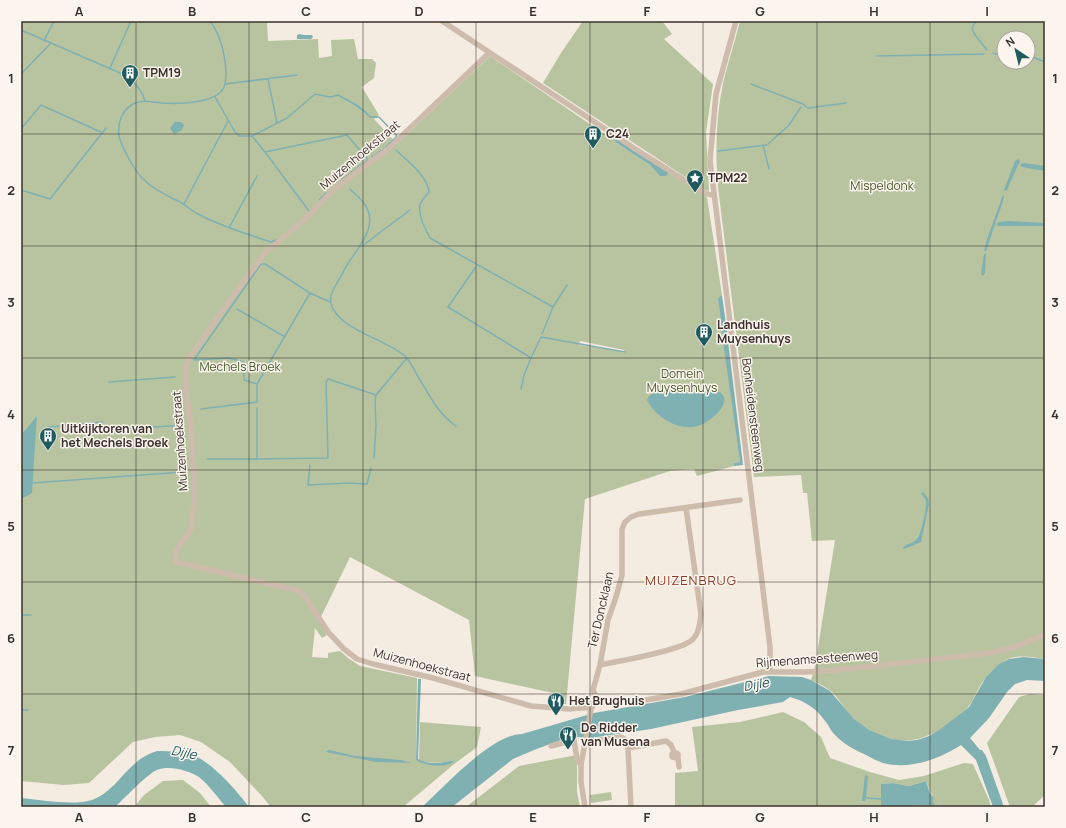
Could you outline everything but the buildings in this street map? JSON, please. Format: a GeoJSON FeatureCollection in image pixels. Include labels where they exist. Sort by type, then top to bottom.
{"type":"FeatureCollection","features":[{"type":"Feature","properties":{"kind":"street"},"geometry":{"type":"LineString","coordinates":[[442,21],[640,152],[701,191],[714,196]]}},
{"type":"Feature","properties":{"kind":"street","name":"Bonheidensteenweg"},"geometry":{"type":"LineString","coordinates":[[736,21],[716,94],[710,160],[770,647],[770,671]]}},
{"type":"Feature","properties":{"kind":"street","name":"Muizenhoekstraat"},"geometry":{"type":"LineString","coordinates":[[489,53],[388,148],[336,187],[305,219],[265,253],[189,358],[186,366],[187,398],[191,429],[195,493],[191,530],[180,544],[175,556],[176,562],[296,590],[303,594],[329,633],[344,649],[358,659],[531,706],[562,709],[591,709]]}},
{"type":"Feature","properties":{"kind":"street","name":"Ter Doncklaan"},"geometry":{"type":"LineString","coordinates":[[598,701],[593,690],[600,665],[608,620],[622,575],[623,556],[621,538],[622,528],[625,522],[631,517],[639,514],[740,500]]}},
{"type":"Feature","properties":{"kind":"street"},"geometry":{"type":"LineString","coordinates":[[600,665],[646,656],[684,645],[692,640],[698,630],[701,614],[686,508]]}},
{"type":"Feature","properties":{"kind":"street","name":"Rijmenamsesteenweg"},"geometry":{"type":"LineString","coordinates":[[598,701],[634,702],[681,694],[770,671],[828,671],[991,653],[1018,646],[1045,634]]}},
{"type":"Feature","properties":{"kind":"street"},"geometry":{"type":"LineString","coordinates":[[585,807],[581,782],[581,765],[591,709],[598,701]]}},
{"type":"Feature","properties":{"kind":"street"},"geometry":{"type":"LineString","coordinates":[[585,741],[621,737],[626,740],[628,748],[631,807]]}},
{"type":"Feature","properties":{"kind":"street"},"geometry":{"type":"LineString","coordinates":[[551,746],[574,740],[577,759],[581,765]]}},
{"type":"Feature","properties":{"kind":"street"},"geometry":{"type":"LineString","coordinates":[[628,748],[666,741],[672,745],[674,752],[672,757],[678,758],[679,767]]}},
{"type":"Feature","properties":{"kind":"green space","name":"Mechels Broek"},"geometry":{"type":"Polygon","coordinates":[[[21,21],[267,21],[268,41],[318,39],[319,58],[332,56],[331,40],[354,39],[358,59],[372,59],[376,63],[374,78],[362,87],[379,115],[374,119],[397,144],[490,56],[654,169],[668,174],[669,173],[707,197],[722,295],[718,299],[740,462],[734,463],[734,466],[697,476],[694,469],[670,471],[585,499],[566,704],[554,704],[553,693],[475,676],[469,620],[350,557],[319,621],[327,635],[322,638],[315,628],[312,657],[328,658],[328,653],[340,651],[360,666],[417,678],[416,760],[431,765],[441,765],[451,763],[455,760],[437,763],[419,760],[420,722],[481,727],[477,747],[403,807],[271,807],[230,762],[201,742],[180,735],[155,737],[133,742],[89,783],[64,785],[21,781],[21,21]],[[580,341],[579,345],[610,349],[625,353],[624,350],[580,341]]]}},
{"type":"Feature","properties":{"kind":"green space"},"geometry":{"type":"Polygon","coordinates":[[[583,21],[662,21],[672,34],[664,39],[713,84],[706,132],[709,191],[705,190],[543,83],[583,21]]]}},
{"type":"Feature","properties":{"kind":"green space","name":"Mispeldonk"},"geometry":{"type":"Polygon","coordinates":[[[740,21],[1045,21],[1045,659],[1015,657],[1006,660],[995,668],[985,679],[970,705],[961,714],[943,728],[922,738],[900,741],[890,739],[870,731],[847,712],[832,692],[811,680],[815,667],[835,540],[812,541],[807,493],[803,493],[801,475],[754,477],[718,187],[717,135],[725,75],[740,21]]]}},
{"type":"Feature","properties":{"kind":"green space"},"geometry":{"type":"Polygon","coordinates":[[[1030,694],[1045,695],[1045,795],[1032,807],[1010,807],[987,743],[1019,697],[1030,694]]]}},
{"type":"Feature","properties":{"kind":"green space"},"geometry":{"type":"Polygon","coordinates":[[[783,712],[804,722],[821,737],[830,758],[899,780],[924,776],[964,763],[973,764],[991,807],[941,807],[941,805],[938,807],[910,807],[935,805],[933,801],[934,798],[926,781],[909,786],[893,783],[881,784],[881,807],[675,807],[675,773],[698,771],[692,727],[740,722],[783,712]]]}},
{"type":"Feature","properties":{"kind":"green space"},"geometry":{"type":"Polygon","coordinates":[[[577,755],[577,792],[580,807],[466,807],[519,766],[577,755]]]}},
{"type":"Feature","properties":{"kind":"green space"},"geometry":{"type":"Polygon","coordinates":[[[183,780],[200,793],[211,807],[134,807],[144,795],[163,781],[183,780]]]}},
{"type":"Feature","properties":{"kind":"green space"},"geometry":{"type":"Polygon","coordinates":[[[611,792],[612,800],[591,803],[590,795],[611,792]]]}},
{"type":"Feature","properties":{"kind":"water"},"geometry":{"type":"Polygon","coordinates":[[[297,35],[312,35],[313,37],[311,39],[297,39],[297,35]]]}},
{"type":"Feature","properties":{"kind":"water"},"geometry":{"type":"Polygon","coordinates":[[[175,122],[181,122],[184,125],[182,130],[174,134],[170,128],[175,122]]]}},
{"type":"Feature","properties":{"kind":"water"},"geometry":{"type":"Polygon","coordinates":[[[611,134],[669,173],[666,176],[660,176],[650,165],[617,143],[610,136],[611,134]]]}},
{"type":"Feature","properties":{"kind":"water"},"geometry":{"type":"Polygon","coordinates":[[[1019,159],[1020,162],[1007,190],[1005,191],[1004,190],[1015,161],[1019,159]]]}},
{"type":"Feature","properties":{"kind":"water"},"geometry":{"type":"Polygon","coordinates":[[[1023,163],[1045,166],[1045,171],[1022,167],[1020,165],[1023,163]]]}},
{"type":"Feature","properties":{"kind":"water"},"geometry":{"type":"Polygon","coordinates":[[[1003,195],[1003,201],[986,251],[984,251],[987,239],[1003,195]]]}},
{"type":"Feature","properties":{"kind":"water"},"geometry":{"type":"Polygon","coordinates":[[[1007,221],[1045,223],[1045,226],[998,226],[996,224],[1007,221]]]}},
{"type":"Feature","properties":{"kind":"water"},"geometry":{"type":"Polygon","coordinates":[[[984,254],[986,254],[985,273],[983,276],[981,274],[984,254]]]}},
{"type":"Feature","properties":{"kind":"water"},"geometry":{"type":"Polygon","coordinates":[[[721,295],[728,337],[723,337],[718,299],[721,295]]]}},
{"type":"Feature","properties":{"kind":"water"},"geometry":{"type":"Polygon","coordinates":[[[723,341],[728,341],[743,465],[734,466],[734,463],[740,462],[723,341]]]}},
{"type":"Feature","properties":{"kind":"water"},"geometry":{"type":"Polygon","coordinates":[[[663,388],[684,392],[718,391],[724,396],[724,402],[718,412],[703,424],[693,427],[679,426],[660,416],[647,400],[656,391],[663,388]]]}},
{"type":"Feature","properties":{"kind":"water"},"geometry":{"type":"Polygon","coordinates":[[[37,416],[32,493],[21,499],[21,435],[37,416]]]}},
{"type":"Feature","properties":{"kind":"water"},"geometry":{"type":"Polygon","coordinates":[[[923,492],[928,498],[929,504],[921,542],[904,549],[903,548],[906,545],[918,538],[920,533],[926,504],[926,500],[921,493],[923,492]]]}},
{"type":"Feature","properties":{"kind":"water","name":"Dijle"},"geometry":{"type":"Polygon","coordinates":[[[1024,657],[1045,659],[1045,681],[1027,680],[1015,684],[1007,692],[989,718],[970,738],[986,756],[1004,807],[993,807],[976,760],[961,745],[943,755],[924,762],[904,765],[883,763],[847,745],[834,734],[822,716],[814,709],[801,701],[790,697],[783,702],[651,729],[590,738],[577,737],[561,740],[513,759],[452,807],[422,807],[469,763],[483,752],[510,736],[522,734],[594,713],[685,697],[769,676],[802,677],[811,680],[830,691],[854,719],[869,730],[891,739],[907,741],[917,740],[929,736],[939,730],[969,707],[986,677],[999,664],[1009,659],[1024,657]]]}},
{"type":"Feature","properties":{"kind":"water"},"geometry":{"type":"Polygon","coordinates":[[[418,679],[421,679],[418,759],[431,763],[441,763],[455,760],[448,765],[437,766],[425,764],[416,760],[418,679]]]}},
{"type":"Feature","properties":{"kind":"water"},"geometry":{"type":"Polygon","coordinates":[[[329,750],[355,756],[400,760],[412,763],[376,762],[326,752],[329,750]]]}},
{"type":"Feature","properties":{"kind":"water"},"geometry":{"type":"Polygon","coordinates":[[[157,751],[187,754],[204,761],[225,779],[249,807],[226,807],[199,777],[184,770],[167,768],[153,772],[115,807],[21,807],[21,798],[55,802],[81,802],[96,798],[104,794],[139,760],[157,751]]]}},
{"type":"Feature","properties":{"kind":"water"},"geometry":{"type":"Polygon","coordinates":[[[865,775],[868,776],[866,798],[865,801],[862,801],[865,775]]]}},
{"type":"Feature","properties":{"kind":"water"},"geometry":{"type":"Polygon","coordinates":[[[926,781],[930,793],[934,798],[933,801],[935,805],[881,807],[881,784],[893,783],[909,786],[926,781]]]}},
{"type":"Feature","properties":{"kind":"waterway"},"geometry":{"type":"LineString","coordinates":[[44,41],[54,21]]}},
{"type":"Feature","properties":{"kind":"waterway"},"geometry":{"type":"LineString","coordinates":[[110,68],[131,21]]}},
{"type":"Feature","properties":{"kind":"waterway"},"geometry":{"type":"LineString","coordinates":[[210,21],[220,39],[225,59],[226,82],[220,93],[213,97],[196,102],[136,102],[123,114],[119,127],[119,136],[133,166],[144,180],[157,190],[180,202],[197,214],[217,223],[271,242],[276,240]]}},
{"type":"Feature","properties":{"kind":"waterway"},"geometry":{"type":"LineString","coordinates":[[976,21],[972,28],[975,35],[987,50]]}},
{"type":"Feature","properties":{"kind":"waterway"},"geometry":{"type":"LineString","coordinates":[[21,30],[127,76],[140,90],[145,101]]}},
{"type":"Feature","properties":{"kind":"waterway"},"geometry":{"type":"LineString","coordinates":[[21,74],[50,44]]}},
{"type":"Feature","properties":{"kind":"waterway"},"geometry":{"type":"LineString","coordinates":[[877,56],[984,54]]}},
{"type":"Feature","properties":{"kind":"waterway"},"geometry":{"type":"LineString","coordinates":[[1036,58],[1045,62]]}},
{"type":"Feature","properties":{"kind":"waterway"},"geometry":{"type":"LineString","coordinates":[[225,84],[297,75]]}},
{"type":"Feature","properties":{"kind":"waterway"},"geometry":{"type":"LineString","coordinates":[[268,79],[277,123]]}},
{"type":"Feature","properties":{"kind":"waterway"},"geometry":{"type":"LineString","coordinates":[[751,84],[803,104],[808,108],[846,103]]}},
{"type":"Feature","properties":{"kind":"waterway"},"geometry":{"type":"LineString","coordinates":[[215,97],[235,132],[239,136],[252,136],[287,118],[315,94],[330,97],[338,95],[359,107],[370,117],[379,117],[397,136],[385,148],[372,157]]}},
{"type":"Feature","properties":{"kind":"waterway"},"geometry":{"type":"LineString","coordinates":[[21,129],[41,105],[103,133]]}},
{"type":"Feature","properties":{"kind":"waterway"},"geometry":{"type":"LineString","coordinates":[[718,151],[767,145],[789,125],[801,107]]}},
{"type":"Feature","properties":{"kind":"waterway"},"geometry":{"type":"LineString","coordinates":[[184,204],[228,121]]}},
{"type":"Feature","properties":{"kind":"waterway"},"geometry":{"type":"LineString","coordinates":[[21,190],[50,199],[106,128]]}},
{"type":"Feature","properties":{"kind":"waterway"},"geometry":{"type":"LineString","coordinates":[[265,152],[347,135],[368,160],[341,180]]}},
{"type":"Feature","properties":{"kind":"waterway"},"geometry":{"type":"LineString","coordinates":[[252,136],[309,211]]}},
{"type":"Feature","properties":{"kind":"waterway"},"geometry":{"type":"LineString","coordinates":[[763,145],[769,169]]}},
{"type":"Feature","properties":{"kind":"waterway"},"geometry":{"type":"LineString","coordinates":[[396,150],[416,169],[428,186],[429,192],[420,205],[420,213],[422,222],[430,238],[553,307],[567,285]]}},
{"type":"Feature","properties":{"kind":"waterway"},"geometry":{"type":"LineString","coordinates":[[229,228],[257,176]]}},
{"type":"Feature","properties":{"kind":"waterway"},"geometry":{"type":"LineString","coordinates":[[350,189],[368,210],[370,218],[367,233],[363,241],[346,267],[332,293],[331,303],[335,312],[342,320],[352,327],[398,351],[406,357],[434,403],[444,416],[456,426]]}},
{"type":"Feature","properties":{"kind":"waterway"},"geometry":{"type":"LineString","coordinates":[[319,200],[326,193]]}},
{"type":"Feature","properties":{"kind":"waterway"},"geometry":{"type":"LineString","coordinates":[[362,246],[410,210]]}},
{"type":"Feature","properties":{"kind":"waterway"},"geometry":{"type":"LineString","coordinates":[[257,384],[244,380],[244,362],[229,358],[194,360],[261,264],[265,264],[310,293]]}},
{"type":"Feature","properties":{"kind":"waterway"},"geometry":{"type":"LineString","coordinates":[[475,268],[448,307],[531,358],[541,337],[625,352]]}},
{"type":"Feature","properties":{"kind":"waterway"},"geometry":{"type":"LineString","coordinates":[[201,409],[257,402],[257,384],[310,293],[330,302]]}},
{"type":"Feature","properties":{"kind":"waterway"},"geometry":{"type":"LineString","coordinates":[[542,334],[553,307]]}},
{"type":"Feature","properties":{"kind":"waterway"},"geometry":{"type":"LineString","coordinates":[[237,309],[285,337]]}},
{"type":"Feature","properties":{"kind":"waterway"},"geometry":{"type":"LineString","coordinates":[[257,459],[328,458],[326,382],[328,379],[376,395],[407,358]]}},
{"type":"Feature","properties":{"kind":"waterway"},"geometry":{"type":"LineString","coordinates":[[521,389],[524,375],[531,358]]}},
{"type":"Feature","properties":{"kind":"waterway"},"geometry":{"type":"LineString","coordinates":[[109,382],[175,377]]}},
{"type":"Feature","properties":{"kind":"waterway"},"geometry":{"type":"LineString","coordinates":[[374,458],[376,395]]}},
{"type":"Feature","properties":{"kind":"waterway"},"geometry":{"type":"LineString","coordinates":[[207,459],[257,459],[257,408]]}},
{"type":"Feature","properties":{"kind":"waterway"},"geometry":{"type":"LineString","coordinates":[[49,427],[102,422]]}},
{"type":"Feature","properties":{"kind":"waterway"},"geometry":{"type":"LineString","coordinates":[[111,430],[183,425]]}},
{"type":"Feature","properties":{"kind":"waterway"},"geometry":{"type":"LineString","coordinates":[[310,465],[308,485],[349,483],[367,484],[371,468]]}},
{"type":"Feature","properties":{"kind":"waterway"},"geometry":{"type":"LineString","coordinates":[[32,483],[183,472]]}},
{"type":"Feature","properties":{"kind":"waterway"},"geometry":{"type":"LineString","coordinates":[[21,615],[31,615]]}},
{"type":"Feature","properties":{"kind":"waterway"},"geometry":{"type":"LineString","coordinates":[[21,710],[28,710]]}},
{"type":"Feature","properties":{"kind":"waterway"},"geometry":{"type":"LineString","coordinates":[[866,798],[881,799]]}},
{"type":"Feature","properties":{"kind":"place","name":"TPM19"},"geometry":{"type":"Point","coordinates":[130,88]}},
{"type":"Feature","properties":{"kind":"place","name":"C24"},"geometry":{"type":"Point","coordinates":[593,149]}},
{"type":"Feature","properties":{"kind":"place","name":"TPM22"},"geometry":{"type":"Point","coordinates":[695,193]}},
{"type":"Feature","properties":{"kind":"place","name":"Landhuis Muysenhuys"},"geometry":{"type":"Point","coordinates":[704,347]}},
{"type":"Feature","properties":{"kind":"place","name":"Uitkijktoren van het Mechels Broek"},"geometry":{"type":"Point","coordinates":[48,451]}},
{"type":"Feature","properties":{"kind":"place","name":"Het Brughuis"},"geometry":{"type":"Point","coordinates":[556,716]}},
{"type":"Feature","properties":{"kind":"place","name":"De Ridder van Musena"},"geometry":{"type":"Point","coordinates":[568,750]}},
{"type":"Feature","properties":{"kind":"district","name":"MUIZENBRUG"},"geometry":{"type":"Point","coordinates":[691,580]}},
{"type":"Feature","properties":{"kind":"park label","name":"Domein Muysenhuys"},"geometry":{"type":"Point","coordinates":[682,381]}}]}
